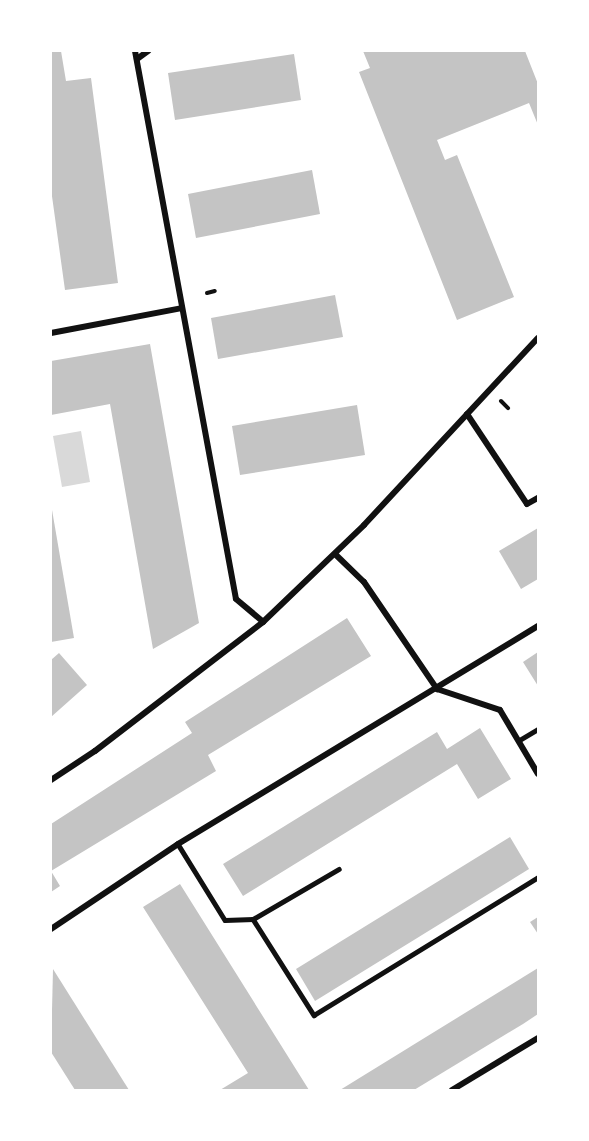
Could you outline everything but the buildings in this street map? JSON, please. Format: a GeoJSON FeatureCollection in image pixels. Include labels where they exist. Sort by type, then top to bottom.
{"type":"FeatureCollection","features":[{"type":"Feature","properties":{"kind":"street"},"geometry":{"type":"LineString","coordinates":[[135,51],[236,599],[263,622]]}},
{"type":"Feature","properties":{"kind":"street"},"geometry":{"type":"LineString","coordinates":[[137,59],[148,51]]}},
{"type":"Feature","properties":{"kind":"street"},"geometry":{"type":"LineString","coordinates":[[51,333],[182,309]]}},
{"type":"Feature","properties":{"kind":"street"},"geometry":{"type":"LineString","coordinates":[[51,780],[95,751],[263,622],[335,554],[538,338]]}},
{"type":"Feature","properties":{"kind":"street"},"geometry":{"type":"LineString","coordinates":[[467,414],[527,504],[538,498]]}},
{"type":"Feature","properties":{"kind":"street"},"geometry":{"type":"LineString","coordinates":[[335,554],[364,582],[437,688],[500,710],[538,774]]}},
{"type":"Feature","properties":{"kind":"street"},"geometry":{"type":"LineString","coordinates":[[51,928],[178,844],[538,626]]}},
{"type":"Feature","properties":{"kind":"street"},"geometry":{"type":"LineString","coordinates":[[452,1090],[538,1038]]}},
{"type":"Feature","properties":{"kind":"lane"},"geometry":{"type":"LineString","coordinates":[[518,741],[538,729]]}},
{"type":"Feature","properties":{"kind":"lane"},"geometry":{"type":"LineString","coordinates":[[178,844],[225,920],[253,919],[339,869]]}},
{"type":"Feature","properties":{"kind":"lane"},"geometry":{"type":"LineString","coordinates":[[253,919],[314,1015],[538,877]]}},
{"type":"Feature","properties":{"kind":"path"},"geometry":{"type":"LineString","coordinates":[[207,292],[215,291]]}},
{"type":"Feature","properties":{"kind":"shaded area"},"geometry":{"type":"Polygon","coordinates":[[[81,431],[90,482],[62,487],[53,436],[81,431]]]}}]}
